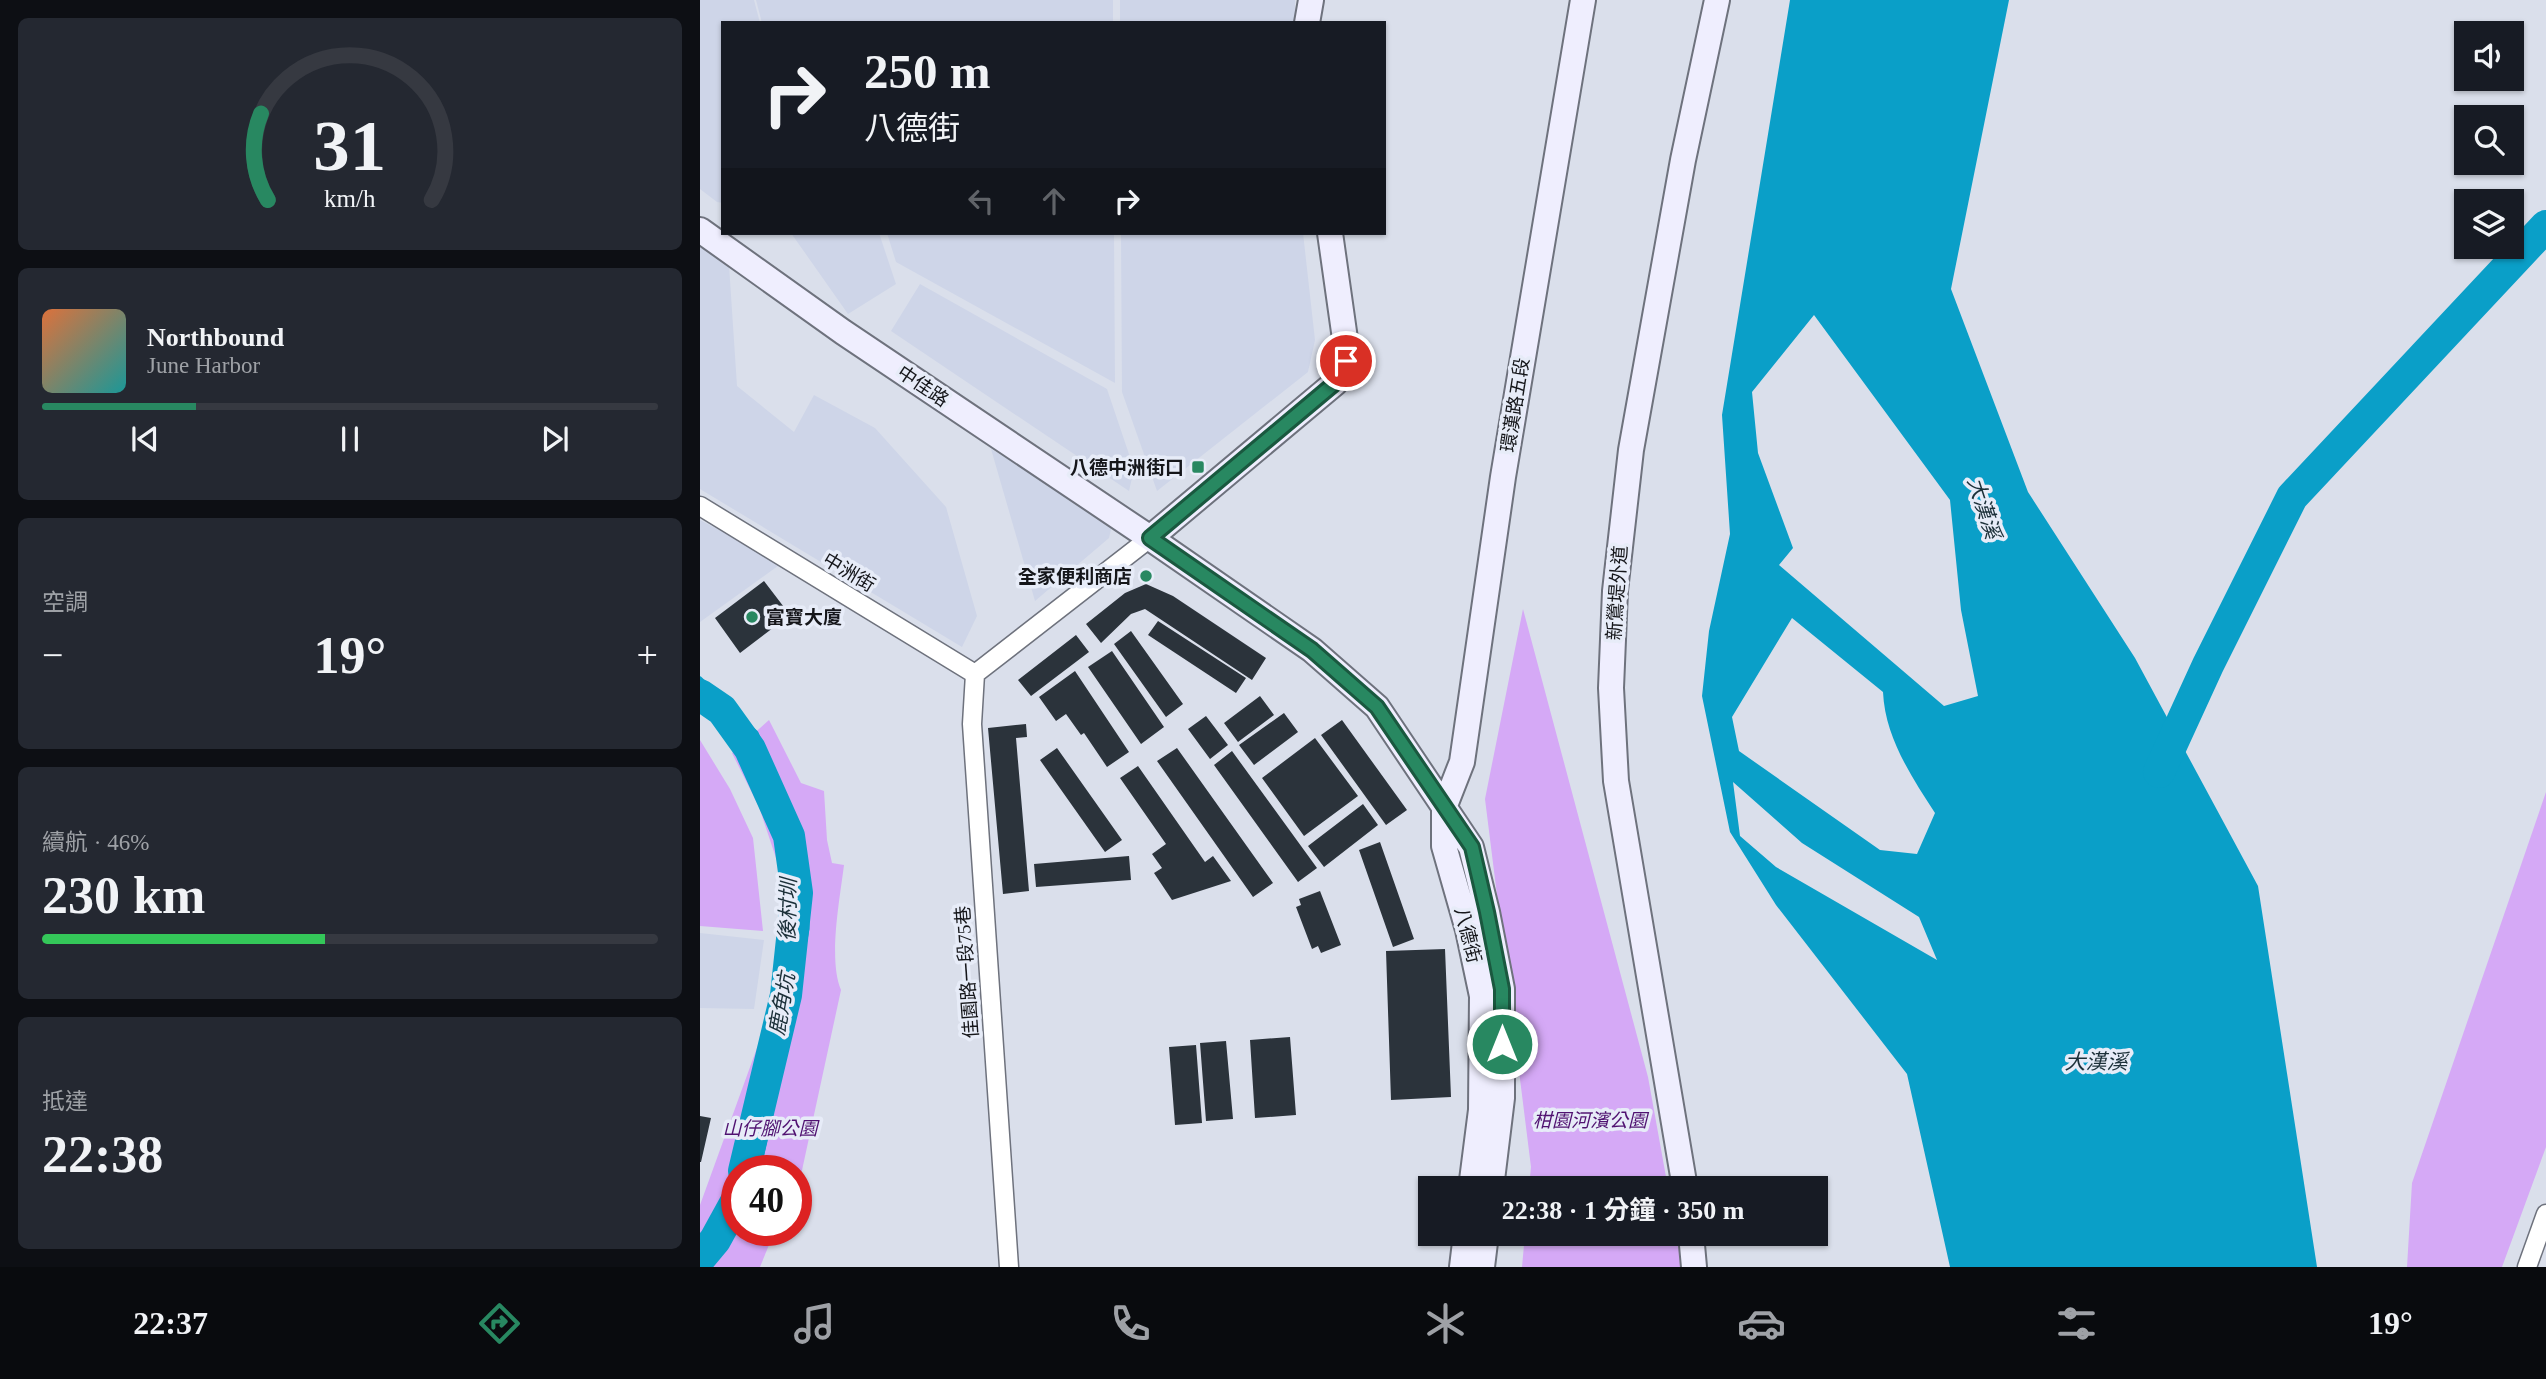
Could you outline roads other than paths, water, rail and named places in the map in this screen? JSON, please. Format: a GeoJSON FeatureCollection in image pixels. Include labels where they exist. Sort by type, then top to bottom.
{"type":"FeatureCollection","features":[{"type":"Feature","properties":{"kind":"street"},"geometry":{"type":"LineString","coordinates":[[1307,21],[1311,0]]}},
{"type":"Feature","properties":{"kind":"street","name":"環漢路五段"},"geometry":{"type":"LineString","coordinates":[[1444,808],[1462,762],[1506,463],[1584,0]]}},
{"type":"Feature","properties":{"kind":"street","name":"新鶯堤外道"},"geometry":{"type":"LineString","coordinates":[[1683,1176],[1616,781],[1611,688],[1615,591],[1631,450],[1684,160],[1717,0]]}},
{"type":"Feature","properties":{"kind":"street","name":"中佳路"},"geometry":{"type":"LineString","coordinates":[[700,230],[843,332],[1150,538]]}},
{"type":"Feature","properties":{"kind":"street"},"geometry":{"type":"LineString","coordinates":[[975,674],[1150,538],[1335,383],[1346,361],[1346,346],[1330,235]]}},
{"type":"Feature","properties":{"kind":"street","name":"中洲街"},"geometry":{"type":"LineString","coordinates":[[700,506],[975,674]]}},
{"type":"Feature","properties":{"kind":"street","name":"八德街"},"geometry":{"type":"LineString","coordinates":[[1150,538],[1312,650],[1377,707],[1472,847],[1502,989],[1502,1098],[1493,1176]]}},
{"type":"Feature","properties":{"kind":"street","name":"佳園路一段75巷"},"geometry":{"type":"LineString","coordinates":[[975,674],[972,724],[1009,1267]]}},
{"type":"Feature","properties":{"kind":"street","name":"八德街"},"geometry":{"type":"LineString","coordinates":[[1444,808],[1444,846],[1468,930],[1482,996],[1480,1110],[1472,1176]]}},
{"type":"Feature","properties":{"kind":"street"},"geometry":{"type":"LineString","coordinates":[[1502,989],[1516,1057],[1514,1130],[1509,1176]]}},
{"type":"Feature","properties":{"kind":"street"},"geometry":{"type":"LineString","coordinates":[[2527,1267],[2546,1214]]}},
{"type":"Feature","properties":{"kind":"street"},"geometry":{"type":"LineString","coordinates":[[1462,1267],[1465,1246]]}},
{"type":"Feature","properties":{"kind":"street"},"geometry":{"type":"LineString","coordinates":[[1482,1267],[1485,1246]]}},
{"type":"Feature","properties":{"kind":"street"},"geometry":{"type":"LineString","coordinates":[[1499,1267],[1501,1246]]}},
{"type":"Feature","properties":{"kind":"street"},"geometry":{"type":"LineString","coordinates":[[1692,1246],[1694,1267]]}},
{"type":"Feature","properties":{"kind":"water","name":"大漢溪"},"geometry":{"type":"Polygon","coordinates":[[[1790,0],[2009,0],[1951,289],[2028,492],[2135,658],[2258,886],[2317,1267],[1950,1267],[1907,1074],[1776,905],[1730,832],[1702,696],[1709,631],[1730,534],[1722,415],[1790,0]],[[1814,315],[1752,392],[1758,453],[1793,548],[1779,565],[1944,706],[1978,696],[1961,610],[1950,500],[1814,315]],[[1792,618],[1732,717],[1739,751],[1880,850],[1917,854],[1935,813],[1894,740],[1883,692],[1792,618]],[[1733,782],[1740,836],[1776,867],[1937,960],[1919,917],[1802,843],[1733,782]]]}},
{"type":"Feature","properties":{"kind":"waterway"},"geometry":{"type":"LineString","coordinates":[[2159,772],[2208,665],[2292,497],[2546,226]]}},
{"type":"Feature","properties":{"kind":"waterway","name":"後村圳"},"geometry":{"type":"LineString","coordinates":[[700,679],[756,733],[794,825],[807,876],[807,929],[762,1155]]}},
{"type":"Feature","properties":{"kind":"waterway","name":"鹿角坑"},"geometry":{"type":"LineString","coordinates":[[700,695],[722,710],[750,749],[789,836],[797,893],[786,995],[748,1155]]}},
{"type":"Feature","properties":{"kind":"waterway","name":"鹿角坑"},"geometry":{"type":"LineString","coordinates":[[700,1258],[721,1229]]}},
{"type":"Feature","properties":{"kind":"waterway","name":"後村圳"},"geometry":{"type":"LineString","coordinates":[[709,1267],[724,1246]]}},
{"type":"Feature","properties":{"kind":"place","name":"八德中洲街口"},"geometry":{"type":"Point","coordinates":[1198,467]}},
{"type":"Feature","properties":{"kind":"place","name":"全家便利商店"},"geometry":{"type":"Point","coordinates":[1146,576]}},
{"type":"Feature","properties":{"kind":"place","name":"富寶大廈"},"geometry":{"type":"Point","coordinates":[752,617]}},
{"type":"Feature","properties":{"kind":"park label","name":"柑園河濱公園"},"geometry":{"type":"Point","coordinates":[1590,1120]}},
{"type":"Feature","properties":{"kind":"park label","name":"山仔腳公園"},"geometry":{"type":"Point","coordinates":[770,1128]}}]}
